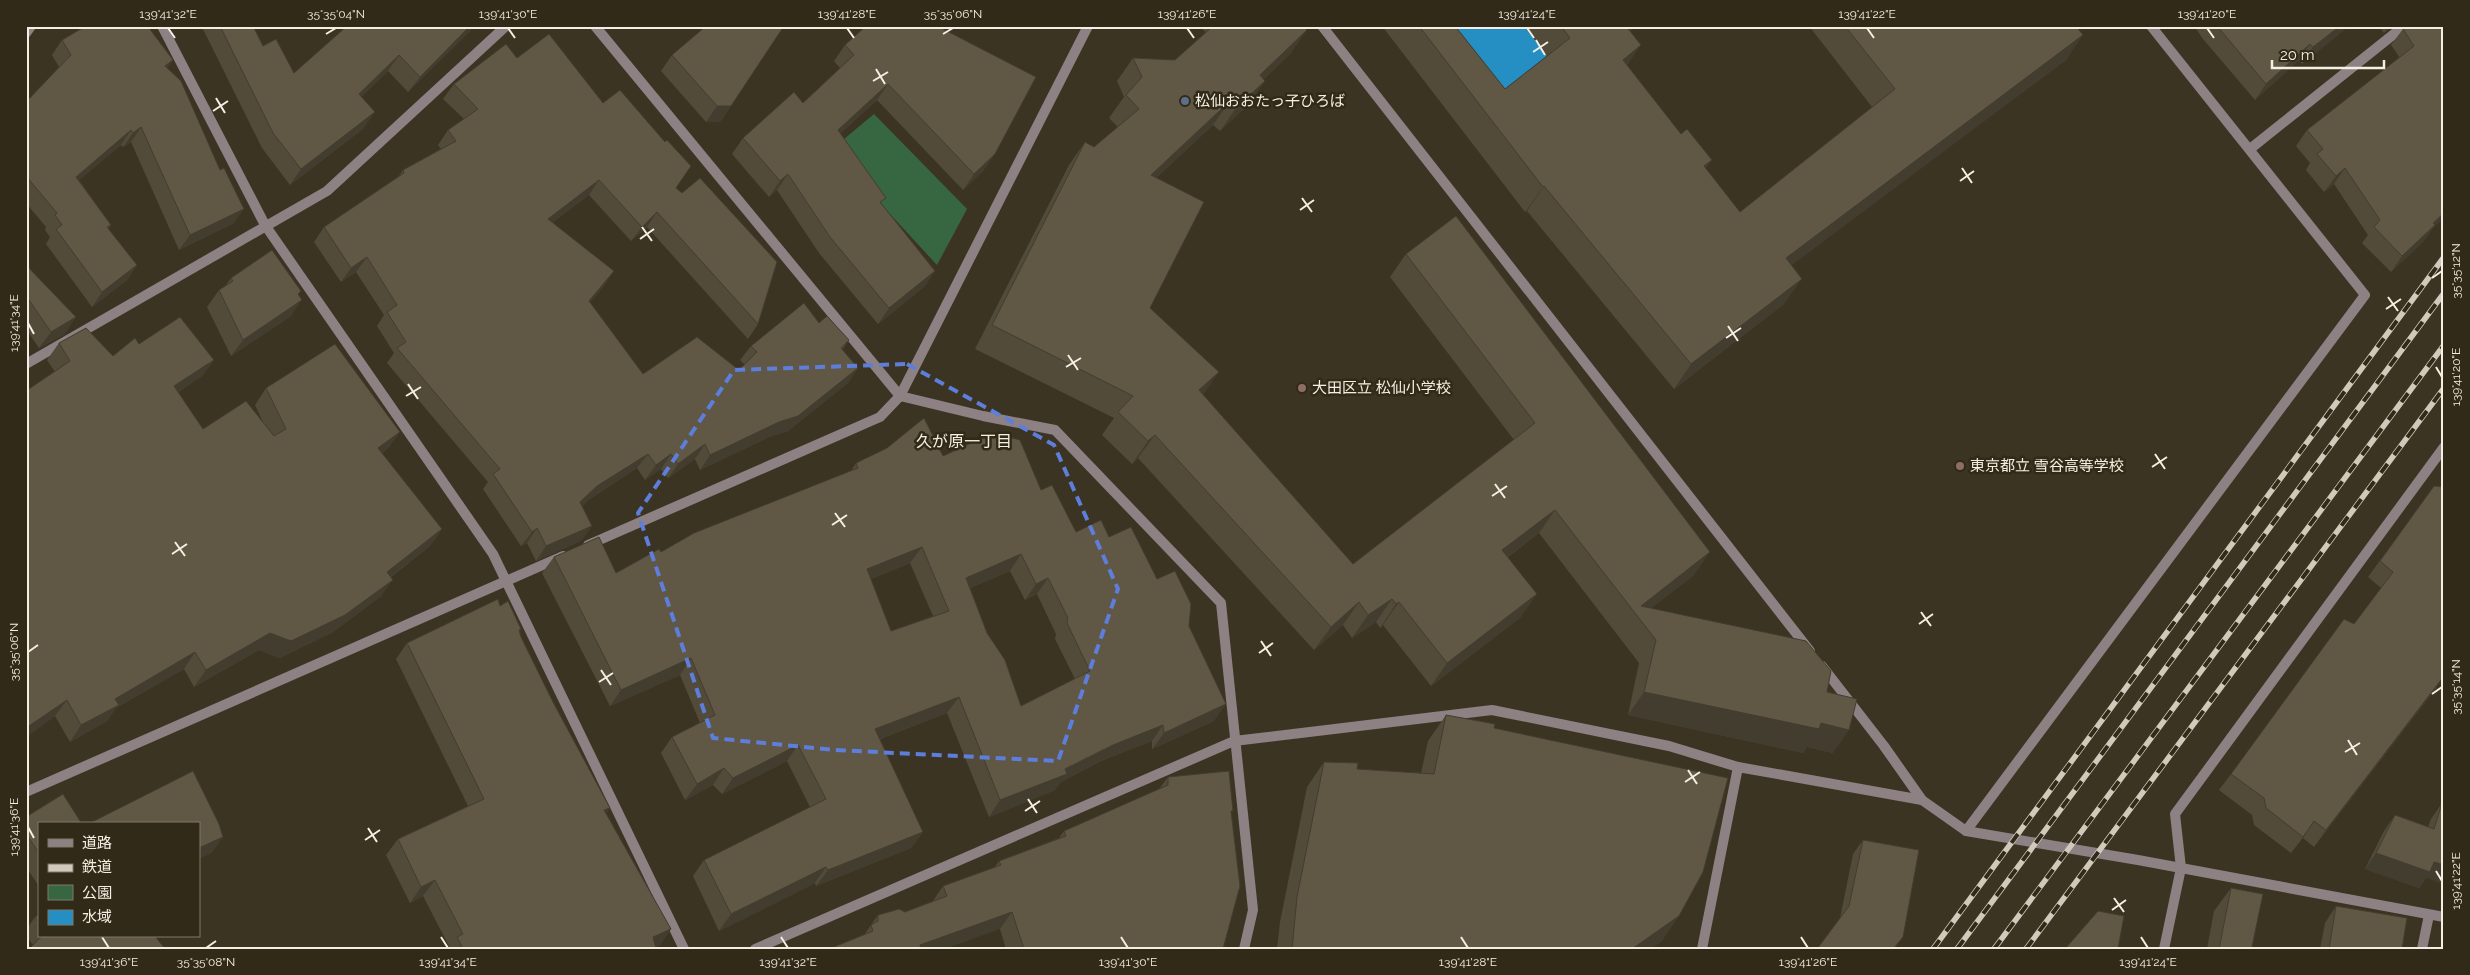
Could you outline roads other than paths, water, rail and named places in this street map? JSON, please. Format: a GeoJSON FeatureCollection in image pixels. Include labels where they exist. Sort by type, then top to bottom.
{"type":"FeatureCollection","features":[{"type":"Feature","properties":{"kind":"street"},"geometry":{"type":"LineString","coordinates":[[26,33],[31,26]]}},
{"type":"Feature","properties":{"kind":"street"},"geometry":{"type":"LineString","coordinates":[[162,26],[264,225],[493,554],[504,581],[684,949]]}},
{"type":"Feature","properties":{"kind":"street"},"geometry":{"type":"LineString","coordinates":[[28,360],[327,191],[506,26]]}},
{"type":"Feature","properties":{"kind":"street"},"geometry":{"type":"LineString","coordinates":[[595,26],[900,396],[983,416],[1055,430],[1221,603],[1253,910],[1244,949]]}},
{"type":"Feature","properties":{"kind":"street"},"geometry":{"type":"LineString","coordinates":[[26,792],[880,417],[900,396],[1088,26]]}},
{"type":"Feature","properties":{"kind":"street"},"geometry":{"type":"LineString","coordinates":[[1322,26],[1878,738],[1922,800],[1966,831],[2181,868],[2444,917]]}},
{"type":"Feature","properties":{"kind":"street"},"geometry":{"type":"LineString","coordinates":[[1966,831],[2365,295],[2151,26]]}},
{"type":"Feature","properties":{"kind":"street"},"geometry":{"type":"LineString","coordinates":[[2250,149],[2404,26]]}},
{"type":"Feature","properties":{"kind":"street"},"geometry":{"type":"LineString","coordinates":[[2164,949],[2181,868],[2175,814],[2444,447]]}},
{"type":"Feature","properties":{"kind":"street"},"geometry":{"type":"LineString","coordinates":[[755,949],[1234,741],[1492,710],[1668,746],[1738,767],[1922,800]]}},
{"type":"Feature","properties":{"kind":"street"},"geometry":{"type":"LineString","coordinates":[[1702,949],[1738,767]]}},
{"type":"Feature","properties":{"kind":"street"},"geometry":{"type":"LineString","coordinates":[[2422,949],[2429,915]]}},
{"type":"Feature","properties":{"kind":"water"},"geometry":{"type":"Polygon","coordinates":[[[1419,26],[1524,26],[1553,63],[1488,114],[1419,26]]]}},
{"type":"Feature","properties":{"kind":"railway"},"geometry":{"type":"LineString","coordinates":[[1933,949],[2444,257]]}},
{"type":"Feature","properties":{"kind":"railway"},"geometry":{"type":"LineString","coordinates":[[1957,949],[2444,293]]}},
{"type":"Feature","properties":{"kind":"railway"},"geometry":{"type":"LineString","coordinates":[[1994,949],[2444,345]]}},
{"type":"Feature","properties":{"kind":"railway"},"geometry":{"type":"LineString","coordinates":[[2026,949],[2444,388]]}},
{"type":"Feature","properties":{"kind":"place","name":"松仙おおたっ子ひろば"},"geometry":{"type":"Point","coordinates":[1185,101]}},
{"type":"Feature","properties":{"kind":"place","name":"大田区立 松仙小学校"},"geometry":{"type":"Point","coordinates":[1302,388]}},
{"type":"Feature","properties":{"kind":"place","name":"東京都立 雪谷高等学校"},"geometry":{"type":"Point","coordinates":[1960,466]}},
{"type":"Feature","properties":{"kind":"district","name":"久が原一丁目"},"geometry":{"type":"Point","coordinates":[964,441]}}]}
